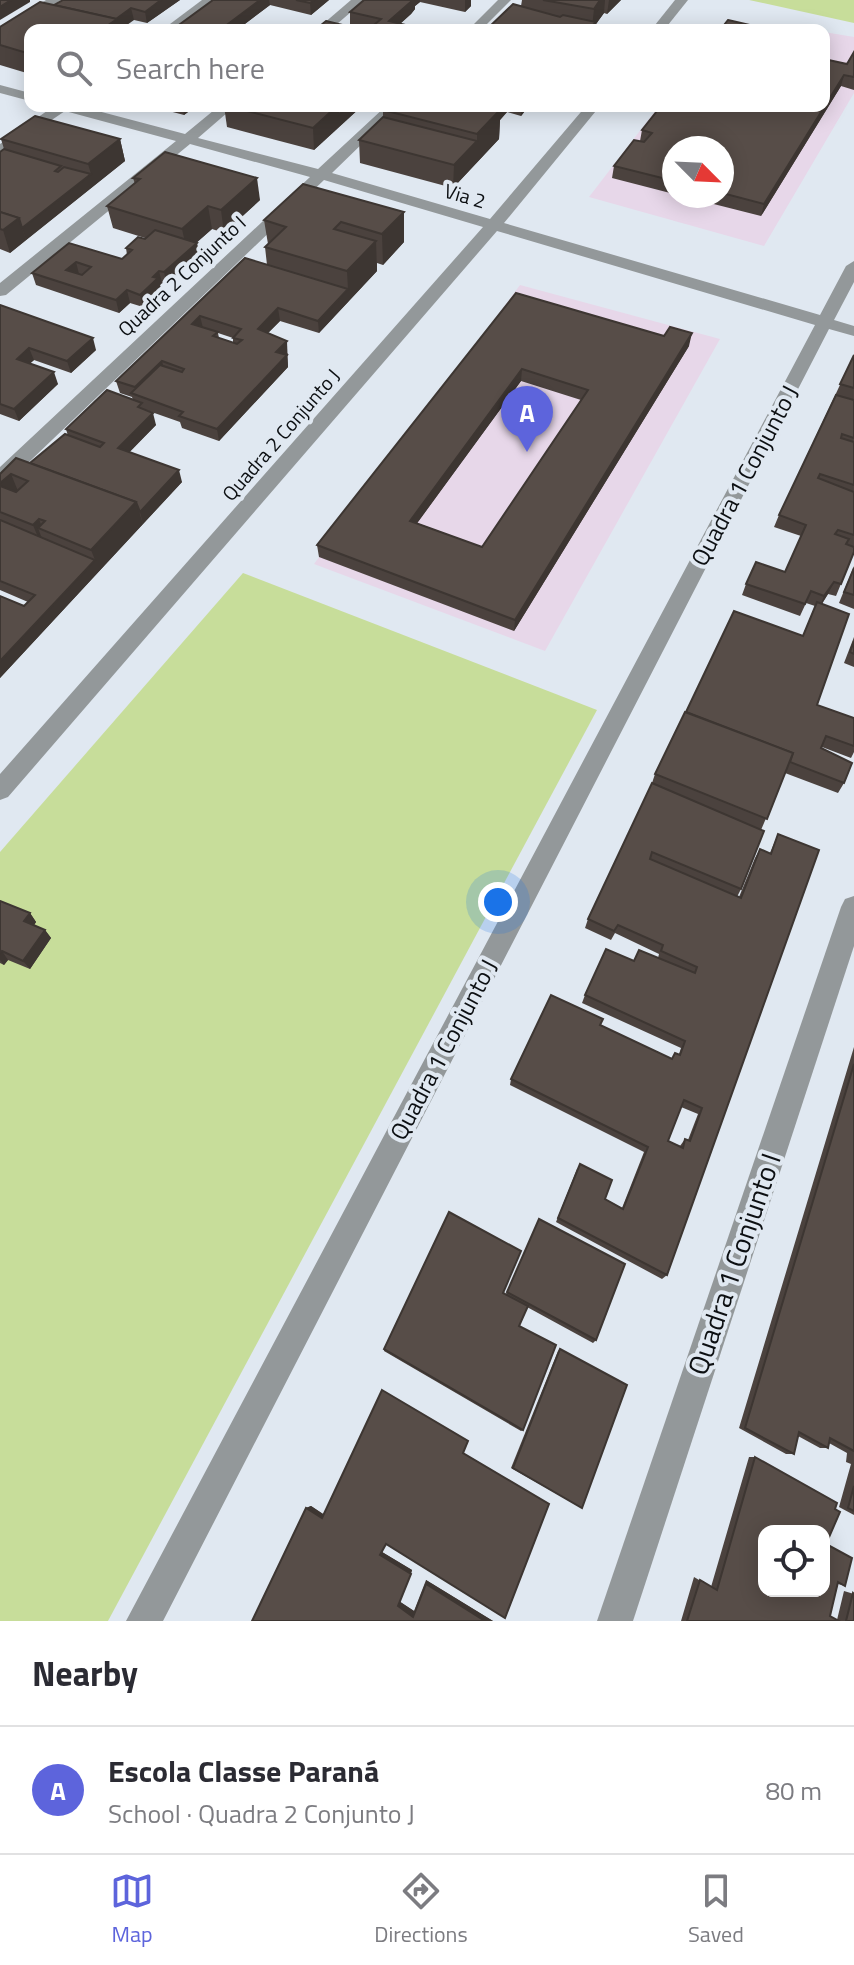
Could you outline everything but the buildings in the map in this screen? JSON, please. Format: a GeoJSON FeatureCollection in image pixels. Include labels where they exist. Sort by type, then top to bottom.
{"type":"FeatureCollection","features":[{"type":"Feature","properties":{"kind":"street"},"geometry":{"type":"LineString","coordinates":[[0,35],[55,0]]}},
{"type":"Feature","properties":{"kind":"street"},"geometry":{"type":"LineString","coordinates":[[176,24],[210,0]]}},
{"type":"Feature","properties":{"kind":"street"},"geometry":{"type":"LineString","coordinates":[[329,24],[359,0]]}},
{"type":"Feature","properties":{"kind":"street"},"geometry":{"type":"LineString","coordinates":[[480,24],[505,0]]}},
{"type":"Feature","properties":{"kind":"street"},"geometry":{"type":"LineString","coordinates":[[662,24],[682,0]]}},
{"type":"Feature","properties":{"kind":"street"},"geometry":{"type":"LineString","coordinates":[[0,89],[24,95]]}},
{"type":"Feature","properties":{"kind":"street"},"geometry":{"type":"LineString","coordinates":[[0,151],[55,112]]}},
{"type":"Feature","properties":{"kind":"street","name":"Via 2"},"geometry":{"type":"LineString","coordinates":[[86,112],[322,175],[854,331]]}},
{"type":"Feature","properties":{"kind":"street"},"geometry":{"type":"LineString","coordinates":[[0,291],[220,112]]}},
{"type":"Feature","properties":{"kind":"street","name":"Quadra 2 Conjunto I"},"geometry":{"type":"LineString","coordinates":[[0,478],[388,112]]}},
{"type":"Feature","properties":{"kind":"street","name":"Quadra 2 Conjunto J"},"geometry":{"type":"LineString","coordinates":[[0,790],[494,225],[588,112]]}},
{"type":"Feature","properties":{"kind":"street","name":"Quadra 1 Conjunto J"},"geometry":{"type":"LineString","coordinates":[[144,1621],[854,266]]}},
{"type":"Feature","properties":{"kind":"street","name":"Quadra 1 Conjunto I"},"geometry":{"type":"LineString","coordinates":[[615,1621],[854,907]]}},
{"type":"Feature","properties":{"kind":"shaded area"},"geometry":{"type":"Polygon","coordinates":[[[830,33],[854,37],[854,93],[764,246],[589,197],[654,112],[830,112],[830,33]]]}},
{"type":"Feature","properties":{"kind":"shaded area"},"geometry":{"type":"Polygon","coordinates":[[[520,285],[720,339],[545,651],[314,564],[520,285]]]}},
{"type":"Feature","properties":{"kind":"green space"},"geometry":{"type":"Polygon","coordinates":[[[749,0],[854,0],[854,23],[749,0]]]}},
{"type":"Feature","properties":{"kind":"green space"},"geometry":{"type":"Polygon","coordinates":[[[243,573],[597,710],[108,1621],[0,1621],[0,852],[243,573]]]}},
{"type":"Feature","properties":{"kind":"place","name":"Escola Classe Paraná"},"geometry":{"type":"Point","coordinates":[527,452]}}]}
